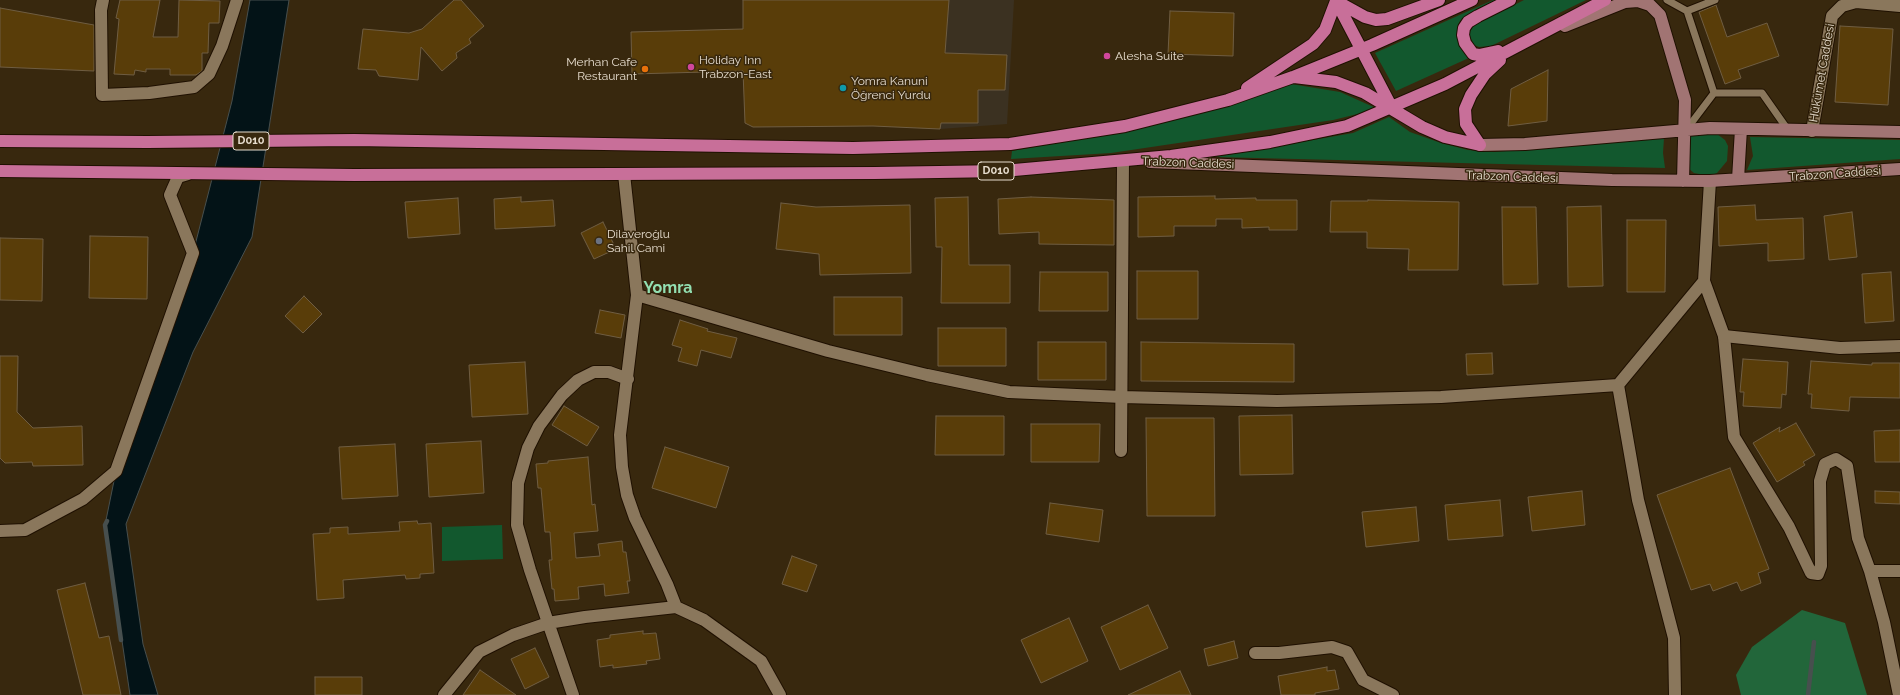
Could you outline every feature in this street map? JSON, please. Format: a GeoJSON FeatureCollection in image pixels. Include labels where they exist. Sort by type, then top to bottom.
{"type":"FeatureCollection","features":[{"type":"Feature","properties":{"kind":"highway"},"geometry":{"type":"LineString","coordinates":[[1336,1],[1364,17],[1376,20],[1388,19],[1438,0]]}},
{"type":"Feature","properties":{"kind":"highway","name":"D010"},"geometry":{"type":"LineString","coordinates":[[0,141],[147,142],[354,140],[854,148],[1010,144],[1125,126],[1228,100],[1293,77],[1472,0]]}},
{"type":"Feature","properties":{"kind":"highway"},"geometry":{"type":"LineString","coordinates":[[1510,0],[1468,22],[1464,28],[1463,35],[1469,50],[1479,55],[1514,47]]}},
{"type":"Feature","properties":{"kind":"highway","name":"D010"},"geometry":{"type":"LineString","coordinates":[[0,171],[354,176],[875,174],[988,171],[1123,161],[1277,141],[1347,126],[1445,84],[1605,0]]}},
{"type":"Feature","properties":{"kind":"highway"},"geometry":{"type":"LineString","coordinates":[[1336,1],[1362,48],[1392,108]]}},
{"type":"Feature","properties":{"kind":"highway"},"geometry":{"type":"LineString","coordinates":[[1228,100],[1313,44],[1325,30],[1336,1]]}},
{"type":"Feature","properties":{"kind":"highway"},"geometry":{"type":"LineString","coordinates":[[1480,145],[1466,124],[1465,109],[1471,95],[1485,74],[1514,47]]}},
{"type":"Feature","properties":{"kind":"highway"},"geometry":{"type":"LineString","coordinates":[[1293,77],[1336,82],[1365,93],[1417,124],[1445,137],[1480,145]]}},
{"type":"Feature","properties":{"kind":"main road"},"geometry":{"type":"LineString","coordinates":[[1514,47],[1625,2],[1638,2],[1650,5],[1660,15],[1685,100],[1683,180]]}},
{"type":"Feature","properties":{"kind":"main road"},"geometry":{"type":"LineString","coordinates":[[1480,145],[1525,144],[1685,130],[1741,129],[1900,132]]}},
{"type":"Feature","properties":{"kind":"main road"},"geometry":{"type":"LineString","coordinates":[[1738,179],[1741,129]]}},
{"type":"Feature","properties":{"kind":"main road","name":"Trabzon Caddesi"},"geometry":{"type":"LineString","coordinates":[[1123,161],[1469,175],[1710,181],[1900,169]]}},
{"type":"Feature","properties":{"kind":"street"},"geometry":{"type":"LineString","coordinates":[[103,0],[101,10],[102,96],[148,93],[194,87],[209,74],[222,46],[237,0]]}},
{"type":"Feature","properties":{"kind":"street","name":"Hükümet Caddesi"},"geometry":{"type":"LineString","coordinates":[[1812,131],[1832,16],[1842,6],[1856,2],[1900,6]]}},
{"type":"Feature","properties":{"kind":"street"},"geometry":{"type":"LineString","coordinates":[[1120,451],[1122,397],[1123,161]]}},
{"type":"Feature","properties":{"kind":"street"},"geometry":{"type":"LineString","coordinates":[[0,531],[25,530],[83,499],[116,471],[193,253],[170,195],[178,178],[188,174]]}},
{"type":"Feature","properties":{"kind":"street"},"geometry":{"type":"LineString","coordinates":[[624,174],[637,295],[620,435],[627,495],[635,518],[676,607]]}},
{"type":"Feature","properties":{"kind":"street"},"geometry":{"type":"LineString","coordinates":[[1710,181],[1704,281],[1724,336],[1734,437],[1789,527],[1811,572],[1818,574],[1821,566],[1820,481],[1825,464],[1836,459],[1847,466],[1858,538],[1870,571],[1884,622],[1899,695]]}},
{"type":"Feature","properties":{"kind":"street"},"geometry":{"type":"LineString","coordinates":[[637,295],[828,351],[927,375],[1009,392],[1122,397],[1277,401],[1441,396],[1618,385],[1704,281]]}},
{"type":"Feature","properties":{"kind":"street"},"geometry":{"type":"LineString","coordinates":[[1724,336],[1840,348],[1900,346]]}},
{"type":"Feature","properties":{"kind":"street"},"geometry":{"type":"LineString","coordinates":[[573,695],[517,526],[518,482],[528,448],[539,426],[562,395],[578,380],[594,372],[609,372],[628,379]]}},
{"type":"Feature","properties":{"kind":"street"},"geometry":{"type":"LineString","coordinates":[[1618,385],[1638,500],[1674,638],[1676,695]]}},
{"type":"Feature","properties":{"kind":"street"},"geometry":{"type":"LineString","coordinates":[[1870,571],[1900,571]]}},
{"type":"Feature","properties":{"kind":"street"},"geometry":{"type":"LineString","coordinates":[[444,695],[479,652],[513,635],[548,623],[585,617],[676,607],[704,620],[761,661],[780,695]]}},
{"type":"Feature","properties":{"kind":"street"},"geometry":{"type":"LineString","coordinates":[[1254,653],[1279,653],[1332,647],[1347,652],[1363,680],[1393,695]]}},
{"type":"Feature","properties":{"kind":"lane"},"geometry":{"type":"LineString","coordinates":[[1667,0],[1687,11],[1714,93]]}},
{"type":"Feature","properties":{"kind":"lane"},"geometry":{"type":"LineString","coordinates":[[1687,11],[1715,0]]}},
{"type":"Feature","properties":{"kind":"lane"},"geometry":{"type":"LineString","coordinates":[[1714,93],[1762,93],[1788,130]]}},
{"type":"Feature","properties":{"kind":"lane"},"geometry":{"type":"LineString","coordinates":[[1685,130],[1714,93]]}},
{"type":"Feature","properties":{"kind":"shaded area"},"geometry":{"type":"Polygon","coordinates":[[[250,0],[289,0],[252,237],[193,352],[126,524],[143,644],[158,695],[130,695],[105,525],[116,471],[193,253],[232,101],[250,0]]]}},
{"type":"Feature","properties":{"kind":"shaded area"},"geometry":{"type":"Polygon","coordinates":[[[949,0],[1014,0],[1007,124],[940,129],[949,0]]]}},
{"type":"Feature","properties":{"kind":"green space"},"geometry":{"type":"Polygon","coordinates":[[[1493,0],[1499,0],[1460,21],[1457,29],[1457,36],[1465,54],[1471,57],[1396,91],[1375,53],[1493,0]]]}},
{"type":"Feature","properties":{"kind":"green space"},"geometry":{"type":"Polygon","coordinates":[[[1524,0],[1586,0],[1491,46],[1479,47],[1474,45],[1469,34],[1471,27],[1524,0]]]}},
{"type":"Feature","properties":{"kind":"green space"},"geometry":{"type":"Polygon","coordinates":[[[1291,84],[1340,92],[1378,109],[1333,120],[1111,153],[1011,159],[1012,151],[1147,127],[1291,84]]]}},
{"type":"Feature","properties":{"kind":"green space"},"geometry":{"type":"Polygon","coordinates":[[[1389,117],[1410,132],[1441,143],[1468,150],[1494,152],[1664,138],[1663,153],[1665,168],[1215,157],[1353,133],[1389,117]]]}},
{"type":"Feature","properties":{"kind":"green space"},"geometry":{"type":"Polygon","coordinates":[[[1713,131],[1725,140],[1728,146],[1727,161],[1717,173],[1710,176],[1694,173],[1688,168],[1686,140],[1692,135],[1713,131]]]}},
{"type":"Feature","properties":{"kind":"green space"},"geometry":{"type":"Polygon","coordinates":[[[1750,137],[1900,140],[1900,159],[1747,170],[1753,156],[1750,137]]]}},
{"type":"Feature","properties":{"kind":"green space"},"geometry":{"type":"Polygon","coordinates":[[[502,525],[503,559],[442,561],[442,527],[502,525]]]}},
{"type":"Feature","properties":{"kind":"green space"},"geometry":{"type":"Polygon","coordinates":[[[1802,610],[1845,623],[1867,695],[1741,695],[1736,675],[1752,647],[1802,610]]]}},
{"type":"Feature","properties":{"kind":"building"},"geometry":{"type":"Polygon","coordinates":[[[120,0],[160,0],[153,37],[178,37],[179,0],[220,1],[219,23],[209,23],[208,53],[202,53],[202,71],[196,75],[170,75],[170,69],[146,69],[146,72],[135,70],[134,75],[114,74],[119,19],[116,18],[120,0]]]}},
{"type":"Feature","properties":{"kind":"building"},"geometry":{"type":"Polygon","coordinates":[[[454,0],[461,0],[484,26],[469,39],[471,43],[456,53],[457,58],[442,71],[421,47],[418,80],[379,76],[376,70],[358,69],[363,29],[409,33],[422,29],[454,0]]]}},
{"type":"Feature","properties":{"kind":"building","name":"Yomra Kanuni Öğrenci Yurdu"},"geometry":{"type":"Polygon","coordinates":[[[743,0],[949,0],[945,53],[1007,55],[1005,90],[978,90],[978,123],[941,123],[940,129],[873,126],[753,127],[745,123],[743,71],[632,74],[631,32],[743,29],[743,0]]]}},
{"type":"Feature","properties":{"kind":"building"},"geometry":{"type":"Polygon","coordinates":[[[1716,5],[1727,37],[1767,23],[1779,56],[1738,70],[1741,78],[1725,84],[1699,12],[1716,5]]]}},
{"type":"Feature","properties":{"kind":"building"},"geometry":{"type":"Polygon","coordinates":[[[0,8],[94,25],[94,71],[0,67],[0,8]]]}},
{"type":"Feature","properties":{"kind":"building"},"geometry":{"type":"Polygon","coordinates":[[[1170,11],[1234,13],[1233,56],[1168,54],[1170,11]]]}},
{"type":"Feature","properties":{"kind":"building"},"geometry":{"type":"Polygon","coordinates":[[[1840,26],[1893,29],[1888,105],[1835,102],[1840,26]]]}},
{"type":"Feature","properties":{"kind":"building"},"geometry":{"type":"Polygon","coordinates":[[[1548,70],[1547,121],[1508,126],[1511,89],[1548,70]]]}},
{"type":"Feature","properties":{"kind":"building"},"geometry":{"type":"Polygon","coordinates":[[[1215,196],[1215,199],[1256,198],[1256,200],[1297,200],[1297,230],[1269,230],[1269,227],[1242,228],[1242,219],[1216,219],[1216,226],[1174,226],[1174,236],[1138,237],[1138,197],[1215,196]]]}},
{"type":"Feature","properties":{"kind":"building"},"geometry":{"type":"Polygon","coordinates":[[[521,197],[521,202],[553,200],[555,226],[495,229],[494,199],[521,197]]]}},
{"type":"Feature","properties":{"kind":"building"},"geometry":{"type":"Polygon","coordinates":[[[968,197],[969,265],[1010,265],[1010,303],[941,303],[942,247],[936,247],[935,198],[968,197]]]}},
{"type":"Feature","properties":{"kind":"building"},"geometry":{"type":"Polygon","coordinates":[[[1031,197],[1114,200],[1114,245],[1039,244],[1039,232],[999,234],[998,199],[1031,197]]]}},
{"type":"Feature","properties":{"kind":"building"},"geometry":{"type":"Polygon","coordinates":[[[458,198],[460,234],[408,238],[405,202],[458,198]]]}},
{"type":"Feature","properties":{"kind":"building"},"geometry":{"type":"Polygon","coordinates":[[[1368,200],[1459,202],[1458,270],[1408,270],[1409,249],[1367,248],[1367,232],[1330,232],[1331,201],[1368,200]]]}},
{"type":"Feature","properties":{"kind":"building"},"geometry":{"type":"Polygon","coordinates":[[[781,203],[816,207],[910,205],[911,273],[820,275],[819,254],[776,249],[781,203]]]}},
{"type":"Feature","properties":{"kind":"building"},"geometry":{"type":"Polygon","coordinates":[[[1755,205],[1756,220],[1803,218],[1804,259],[1768,261],[1768,243],[1719,246],[1718,207],[1755,205]]]}},
{"type":"Feature","properties":{"kind":"building"},"geometry":{"type":"Polygon","coordinates":[[[1601,206],[1603,286],[1568,287],[1567,207],[1601,206]]]}},
{"type":"Feature","properties":{"kind":"building"},"geometry":{"type":"Polygon","coordinates":[[[1502,207],[1536,207],[1538,284],[1503,285],[1502,207]]]}},
{"type":"Feature","properties":{"kind":"building"},"geometry":{"type":"Polygon","coordinates":[[[1852,212],[1857,257],[1829,260],[1824,216],[1852,212]]]}},
{"type":"Feature","properties":{"kind":"building"},"geometry":{"type":"Polygon","coordinates":[[[1627,220],[1666,220],[1665,292],[1627,292],[1627,220]]]}},
{"type":"Feature","properties":{"kind":"building","name":"Dilaveroğlu Sahil Cami"},"geometry":{"type":"Polygon","coordinates":[[[603,222],[616,249],[594,259],[581,233],[603,222]]]}},
{"type":"Feature","properties":{"kind":"building"},"geometry":{"type":"Polygon","coordinates":[[[90,236],[148,237],[147,299],[89,298],[90,236]]]}},
{"type":"Feature","properties":{"kind":"building"},"geometry":{"type":"Polygon","coordinates":[[[0,238],[43,239],[42,301],[0,300],[0,238]]]}},
{"type":"Feature","properties":{"kind":"building"},"geometry":{"type":"Polygon","coordinates":[[[1137,271],[1198,271],[1198,319],[1137,319],[1137,271]]]}},
{"type":"Feature","properties":{"kind":"building"},"geometry":{"type":"Polygon","coordinates":[[[1040,272],[1108,272],[1108,311],[1039,311],[1040,272]]]}},
{"type":"Feature","properties":{"kind":"building"},"geometry":{"type":"Polygon","coordinates":[[[1891,272],[1894,321],[1865,323],[1862,274],[1891,272]]]}},
{"type":"Feature","properties":{"kind":"building"},"geometry":{"type":"Polygon","coordinates":[[[304,296],[322,314],[303,333],[285,316],[304,296]]]}},
{"type":"Feature","properties":{"kind":"building"},"geometry":{"type":"Polygon","coordinates":[[[834,297],[902,297],[902,335],[834,335],[834,297]]]}},
{"type":"Feature","properties":{"kind":"building"},"geometry":{"type":"Polygon","coordinates":[[[600,310],[625,315],[621,338],[595,333],[600,310]]]}},
{"type":"Feature","properties":{"kind":"building"},"geometry":{"type":"Polygon","coordinates":[[[680,320],[708,329],[707,331],[737,338],[731,358],[701,350],[697,366],[678,361],[682,348],[672,345],[680,320]]]}},
{"type":"Feature","properties":{"kind":"building"},"geometry":{"type":"Polygon","coordinates":[[[938,328],[1006,328],[1006,366],[938,366],[938,328]]]}},
{"type":"Feature","properties":{"kind":"building"},"geometry":{"type":"Polygon","coordinates":[[[1038,342],[1106,342],[1106,380],[1038,380],[1038,342]]]}},
{"type":"Feature","properties":{"kind":"building"},"geometry":{"type":"Polygon","coordinates":[[[1141,342],[1294,344],[1294,382],[1141,381],[1141,342]]]}},
{"type":"Feature","properties":{"kind":"building"},"geometry":{"type":"Polygon","coordinates":[[[1492,353],[1493,374],[1467,375],[1466,354],[1492,353]]]}},
{"type":"Feature","properties":{"kind":"building"},"geometry":{"type":"Polygon","coordinates":[[[0,356],[18,356],[17,412],[33,428],[82,426],[83,465],[33,466],[32,462],[5,463],[0,458],[0,356]]]}},
{"type":"Feature","properties":{"kind":"building"},"geometry":{"type":"Polygon","coordinates":[[[1743,359],[1788,362],[1786,395],[1782,394],[1781,408],[1743,406],[1744,392],[1740,392],[1743,359]]]}},
{"type":"Feature","properties":{"kind":"building"},"geometry":{"type":"Polygon","coordinates":[[[1811,361],[1872,365],[1872,363],[1900,363],[1900,398],[1850,397],[1849,411],[1811,408],[1812,394],[1808,394],[1811,361]]]}},
{"type":"Feature","properties":{"kind":"building"},"geometry":{"type":"Polygon","coordinates":[[[525,362],[528,414],[472,417],[469,365],[525,362]]]}},
{"type":"Feature","properties":{"kind":"building"},"geometry":{"type":"Polygon","coordinates":[[[564,406],[599,427],[587,446],[552,425],[564,406]]]}},
{"type":"Feature","properties":{"kind":"building"},"geometry":{"type":"Polygon","coordinates":[[[1292,415],[1293,474],[1240,475],[1239,416],[1292,415]]]}},
{"type":"Feature","properties":{"kind":"building"},"geometry":{"type":"Polygon","coordinates":[[[936,416],[1004,416],[1004,455],[935,455],[936,416]]]}},
{"type":"Feature","properties":{"kind":"building"},"geometry":{"type":"Polygon","coordinates":[[[1146,418],[1214,418],[1215,516],[1147,516],[1146,418]]]}},
{"type":"Feature","properties":{"kind":"building"},"geometry":{"type":"Polygon","coordinates":[[[1796,423],[1815,455],[1803,462],[1805,465],[1777,482],[1753,443],[1780,427],[1779,432],[1796,423]]]}},
{"type":"Feature","properties":{"kind":"building"},"geometry":{"type":"Polygon","coordinates":[[[1031,424],[1100,424],[1099,462],[1031,462],[1031,424]]]}},
{"type":"Feature","properties":{"kind":"building"},"geometry":{"type":"Polygon","coordinates":[[[1900,430],[1900,462],[1875,462],[1874,431],[1900,430]]]}},
{"type":"Feature","properties":{"kind":"building"},"geometry":{"type":"Polygon","coordinates":[[[481,441],[484,493],[429,497],[426,444],[481,441]]]}},
{"type":"Feature","properties":{"kind":"building"},"geometry":{"type":"Polygon","coordinates":[[[395,444],[398,496],[342,499],[339,447],[395,444]]]}},
{"type":"Feature","properties":{"kind":"building"},"geometry":{"type":"Polygon","coordinates":[[[665,447],[729,467],[716,508],[652,488],[665,447]]]}},
{"type":"Feature","properties":{"kind":"building"},"geometry":{"type":"Polygon","coordinates":[[[588,457],[592,505],[595,504],[598,531],[574,533],[576,558],[600,556],[598,544],[622,541],[623,552],[626,552],[630,581],[627,581],[629,593],[605,596],[604,584],[578,587],[579,599],[555,601],[554,589],[552,589],[549,560],[552,560],[550,532],[545,532],[541,488],[538,488],[536,464],[548,463],[548,461],[588,457]]]}},
{"type":"Feature","properties":{"kind":"building"},"geometry":{"type":"Polygon","coordinates":[[[1730,468],[1769,569],[1758,573],[1761,583],[1741,591],[1737,582],[1713,591],[1710,584],[1691,590],[1657,495],[1730,468]]]}},
{"type":"Feature","properties":{"kind":"building"},"geometry":{"type":"Polygon","coordinates":[[[1582,491],[1585,525],[1532,531],[1528,497],[1582,491]]]}},
{"type":"Feature","properties":{"kind":"building"},"geometry":{"type":"Polygon","coordinates":[[[1875,491],[1900,492],[1900,504],[1875,503],[1875,491]]]}},
{"type":"Feature","properties":{"kind":"building"},"geometry":{"type":"Polygon","coordinates":[[[1500,500],[1503,536],[1448,540],[1445,505],[1500,500]]]}},
{"type":"Feature","properties":{"kind":"building"},"geometry":{"type":"Polygon","coordinates":[[[1050,503],[1103,510],[1099,542],[1046,534],[1050,503]]]}},
{"type":"Feature","properties":{"kind":"building"},"geometry":{"type":"Polygon","coordinates":[[[1416,507],[1419,541],[1366,547],[1362,512],[1416,507]]]}},
{"type":"Feature","properties":{"kind":"building"},"geometry":{"type":"Polygon","coordinates":[[[417,521],[418,524],[431,523],[434,573],[420,574],[420,578],[406,579],[405,575],[343,580],[344,598],[317,600],[313,534],[330,533],[330,528],[348,527],[348,534],[400,531],[399,522],[417,521]]]}},
{"type":"Feature","properties":{"kind":"building"},"geometry":{"type":"Polygon","coordinates":[[[792,556],[817,565],[807,592],[782,584],[792,556]]]}},
{"type":"Feature","properties":{"kind":"building"},"geometry":{"type":"Polygon","coordinates":[[[85,583],[99,638],[109,636],[121,695],[83,695],[57,590],[85,583]]]}},
{"type":"Feature","properties":{"kind":"building"},"geometry":{"type":"Polygon","coordinates":[[[1148,605],[1168,648],[1120,670],[1101,627],[1148,605]]]}},
{"type":"Feature","properties":{"kind":"building"},"geometry":{"type":"Polygon","coordinates":[[[1069,618],[1088,661],[1041,683],[1021,640],[1069,618]]]}},
{"type":"Feature","properties":{"kind":"building"},"geometry":{"type":"Polygon","coordinates":[[[643,631],[643,634],[656,633],[660,659],[646,661],[647,664],[613,668],[613,665],[600,667],[597,640],[610,638],[610,635],[643,631]]]}},
{"type":"Feature","properties":{"kind":"building"},"geometry":{"type":"Polygon","coordinates":[[[1234,641],[1238,658],[1208,666],[1204,649],[1234,641]]]}},
{"type":"Feature","properties":{"kind":"building"},"geometry":{"type":"Polygon","coordinates":[[[535,648],[549,677],[525,689],[511,659],[535,648]]]}},
{"type":"Feature","properties":{"kind":"building"},"geometry":{"type":"Polygon","coordinates":[[[1327,667],[1327,671],[1335,670],[1339,689],[1315,693],[1315,695],[1281,695],[1278,676],[1327,667]]]}},
{"type":"Feature","properties":{"kind":"building"},"geometry":{"type":"Polygon","coordinates":[[[480,670],[516,695],[463,695],[480,670]]]}},
{"type":"Feature","properties":{"kind":"building"},"geometry":{"type":"Polygon","coordinates":[[[1180,671],[1191,695],[1128,695],[1180,671]]]}},
{"type":"Feature","properties":{"kind":"building"},"geometry":{"type":"Polygon","coordinates":[[[315,677],[362,677],[362,695],[315,695],[315,677]]]}},
{"type":"Feature","properties":{"kind":"waterway"},"geometry":{"type":"LineString","coordinates":[[107,521],[105,525],[121,640]]}},
{"type":"Feature","properties":{"kind":"waterway"},"geometry":{"type":"LineString","coordinates":[[1808,695],[1814,642]]}},
{"type":"Feature","properties":{"kind":"place","name":"Alesha Suite"},"geometry":{"type":"Point","coordinates":[1107,56]}},
{"type":"Feature","properties":{"kind":"place","name":"Holiday Inn Trabzon-East"},"geometry":{"type":"Point","coordinates":[691,67]}},
{"type":"Feature","properties":{"kind":"place","name":"Merhan Cafe Restaurant"},"geometry":{"type":"Point","coordinates":[645,69]}},
{"type":"Feature","properties":{"kind":"place","name":"Yomra Kanuni Öğrenci Yurdu"},"geometry":{"type":"Point","coordinates":[843,88]}},
{"type":"Feature","properties":{"kind":"place","name":"Dilaveroğlu Sahil Cami"},"geometry":{"type":"Point","coordinates":[599,241]}},
{"type":"Feature","properties":{"kind":"district","name":"Yomra"},"geometry":{"type":"Point","coordinates":[668,288]}}]}
